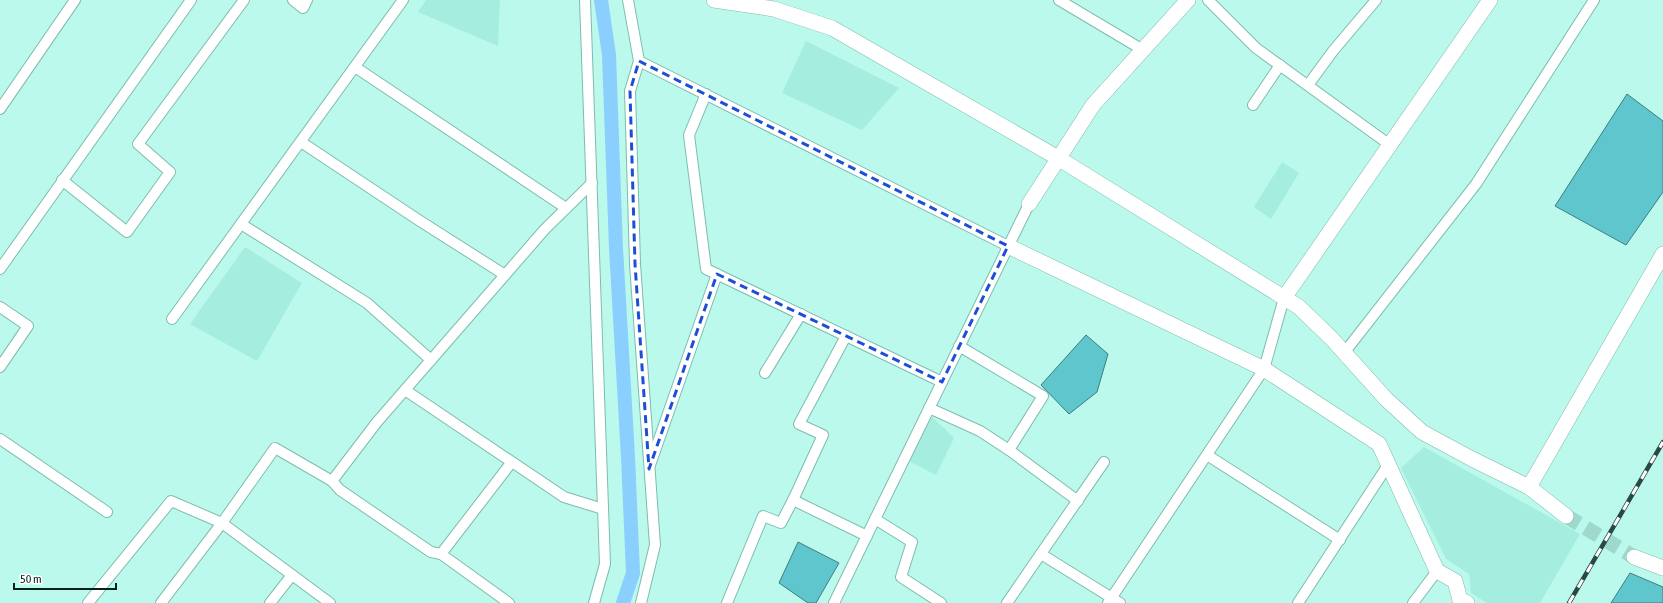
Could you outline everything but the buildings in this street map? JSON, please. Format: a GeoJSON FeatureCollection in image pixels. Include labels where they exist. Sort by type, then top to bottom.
{"type":"FeatureCollection","features":[{"type":"Feature","properties":{"kind":"street"},"geometry":{"type":"LineString","coordinates":[[0,109],[75,0]]}},
{"type":"Feature","properties":{"kind":"street"},"geometry":{"type":"LineString","coordinates":[[0,269],[191,0]]}},
{"type":"Feature","properties":{"kind":"street"},"geometry":{"type":"LineString","coordinates":[[62,180],[127,232],[170,172],[138,144],[244,0]]}},
{"type":"Feature","properties":{"kind":"street"},"geometry":{"type":"LineString","coordinates":[[293,0],[302,8],[307,0]]}},
{"type":"Feature","properties":{"kind":"street"},"geometry":{"type":"LineString","coordinates":[[172,319],[403,0]]}},
{"type":"Feature","properties":{"kind":"street"},"geometry":{"type":"LineString","coordinates":[[585,0],[605,564],[594,603]]}},
{"type":"Feature","properties":{"kind":"street"},"geometry":{"type":"LineString","coordinates":[[628,0],[639,61],[630,91],[635,264],[654,545],[641,603]]}},
{"type":"Feature","properties":{"kind":"street"},"geometry":{"type":"LineString","coordinates":[[714,0],[774,10],[832,28],[1058,158],[1299,307],[1386,398],[1422,432],[1529,487],[1566,516]]}},
{"type":"Feature","properties":{"kind":"street"},"geometry":{"type":"LineString","coordinates":[[1059,0],[1143,50]]}},
{"type":"Feature","properties":{"kind":"street"},"geometry":{"type":"LineString","coordinates":[[834,603],[1029,204],[1093,105],[1188,0]]}},
{"type":"Feature","properties":{"kind":"street"},"geometry":{"type":"LineString","coordinates":[[1208,0],[1256,48],[1390,145]]}},
{"type":"Feature","properties":{"kind":"street"},"geometry":{"type":"LineString","coordinates":[[1308,85],[1333,51],[1376,0]]}},
{"type":"Feature","properties":{"kind":"street"},"geometry":{"type":"LineString","coordinates":[[1040,554],[1113,601],[1264,369],[1284,298],[1490,0]]}},
{"type":"Feature","properties":{"kind":"street"},"geometry":{"type":"LineString","coordinates":[[1344,353],[1476,184],[1594,0]]}},
{"type":"Feature","properties":{"kind":"street"},"geometry":{"type":"LineString","coordinates":[[639,61],[1008,246],[1264,369],[1379,444],[1437,571],[1455,581],[1460,600],[1467,603]]}},
{"type":"Feature","properties":{"kind":"street"},"geometry":{"type":"LineString","coordinates":[[1253,105],[1280,65]]}},
{"type":"Feature","properties":{"kind":"street"},"geometry":{"type":"LineString","coordinates":[[355,67],[566,208]]}},
{"type":"Feature","properties":{"kind":"street"},"geometry":{"type":"LineString","coordinates":[[706,94],[689,135],[706,269],[942,382]]}},
{"type":"Feature","properties":{"kind":"street"},"geometry":{"type":"LineString","coordinates":[[301,142],[505,275]]}},
{"type":"Feature","properties":{"kind":"street"},"geometry":{"type":"LineString","coordinates":[[332,482],[377,422],[545,229],[592,183]]}},
{"type":"Feature","properties":{"kind":"street"},"geometry":{"type":"LineString","coordinates":[[241,224],[366,303],[431,360]]}},
{"type":"Feature","properties":{"kind":"street"},"geometry":{"type":"LineString","coordinates":[[1529,487],[1663,254]]}},
{"type":"Feature","properties":{"kind":"street"},"geometry":{"type":"LineString","coordinates":[[649,469],[717,274]]}},
{"type":"Feature","properties":{"kind":"street"},"geometry":{"type":"LineString","coordinates":[[0,307],[28,326],[0,366]]}},
{"type":"Feature","properties":{"kind":"street"},"geometry":{"type":"LineString","coordinates":[[765,374],[801,314]]}},
{"type":"Feature","properties":{"kind":"street"},"geometry":{"type":"LineString","coordinates":[[727,603],[762,516],[781,523],[823,436],[799,424],[846,336]]}},
{"type":"Feature","properties":{"kind":"street"},"geometry":{"type":"LineString","coordinates":[[959,346],[1042,396],[1009,450]]}},
{"type":"Feature","properties":{"kind":"street"},"geometry":{"type":"LineString","coordinates":[[405,390],[564,497],[603,509]]}},
{"type":"Feature","properties":{"kind":"street"},"geometry":{"type":"LineString","coordinates":[[929,408],[980,431],[1009,450],[1078,501]]}},
{"type":"Feature","properties":{"kind":"street"},"geometry":{"type":"LineString","coordinates":[[0,439],[107,512]]}},
{"type":"Feature","properties":{"kind":"street"},"geometry":{"type":"LineString","coordinates":[[161,603],[222,523],[275,448],[332,482],[340,490],[432,552],[441,554],[509,603]]}},
{"type":"Feature","properties":{"kind":"street"},"geometry":{"type":"LineString","coordinates":[[1207,455],[1340,540]]}},
{"type":"Feature","properties":{"kind":"street"},"geometry":{"type":"LineString","coordinates":[[441,554],[511,462]]}},
{"type":"Feature","properties":{"kind":"street"},"geometry":{"type":"LineString","coordinates":[[1007,603],[1104,462]]}},
{"type":"Feature","properties":{"kind":"street"},"geometry":{"type":"LineString","coordinates":[[1298,603],[1388,465]]}},
{"type":"Feature","properties":{"kind":"street"},"geometry":{"type":"LineString","coordinates":[[793,500],[867,536]]}},
{"type":"Feature","properties":{"kind":"street"},"geometry":{"type":"LineString","coordinates":[[88,603],[171,501],[222,523],[330,603]]}},
{"type":"Feature","properties":{"kind":"street"},"geometry":{"type":"LineString","coordinates":[[875,519],[912,542],[901,577],[941,603]]}},
{"type":"Feature","properties":{"kind":"street"},"geometry":{"type":"LineString","coordinates":[[1634,557],[1663,568]]}},
{"type":"Feature","properties":{"kind":"street"},"geometry":{"type":"LineString","coordinates":[[1414,603],[1437,571]]}},
{"type":"Feature","properties":{"kind":"street"},"geometry":{"type":"LineString","coordinates":[[270,603],[292,575]]}},
{"type":"Feature","properties":{"kind":"highlighted area"},"geometry":{"type":"Polygon","coordinates":[[[639,61],[1008,246],[942,382],[717,274],[649,469],[635,264],[630,91],[639,61]]]}},
{"type":"Feature","properties":{"kind":"shaded area"},"geometry":{"type":"Polygon","coordinates":[[[426,0],[500,0],[498,46],[418,12],[426,0]]]}},
{"type":"Feature","properties":{"kind":"shaded area"},"geometry":{"type":"Polygon","coordinates":[[[806,41],[899,88],[862,130],[782,93],[806,41]]]}},
{"type":"Feature","properties":{"kind":"shaded area"},"geometry":{"type":"Polygon","coordinates":[[[1282,162],[1299,173],[1271,219],[1254,207],[1282,162]]]}},
{"type":"Feature","properties":{"kind":"shaded area"},"geometry":{"type":"Polygon","coordinates":[[[245,247],[302,283],[257,361],[190,324],[245,247]]]}},
{"type":"Feature","properties":{"kind":"shaded area"},"geometry":{"type":"Polygon","coordinates":[[[932,417],[954,438],[936,475],[907,460],[932,417]]]}},
{"type":"Feature","properties":{"kind":"shaded area"},"geometry":{"type":"Polygon","coordinates":[[[1424,447],[1580,534],[1540,603],[1487,603],[1471,593],[1469,574],[1446,559],[1401,468],[1424,447]]]}},
{"type":"Feature","properties":{"kind":"waterway"},"geometry":{"type":"LineString","coordinates":[[601,0],[609,55],[616,248],[633,573],[623,603]]}},
{"type":"Feature","properties":{"kind":"tunnel"},"geometry":{"type":"LineString","coordinates":[[1566,516],[1634,557]]}},
{"type":"Feature","properties":{"kind":"railway"},"geometry":{"type":"LineString","coordinates":[[1569,603],[1663,442]]}}]}
